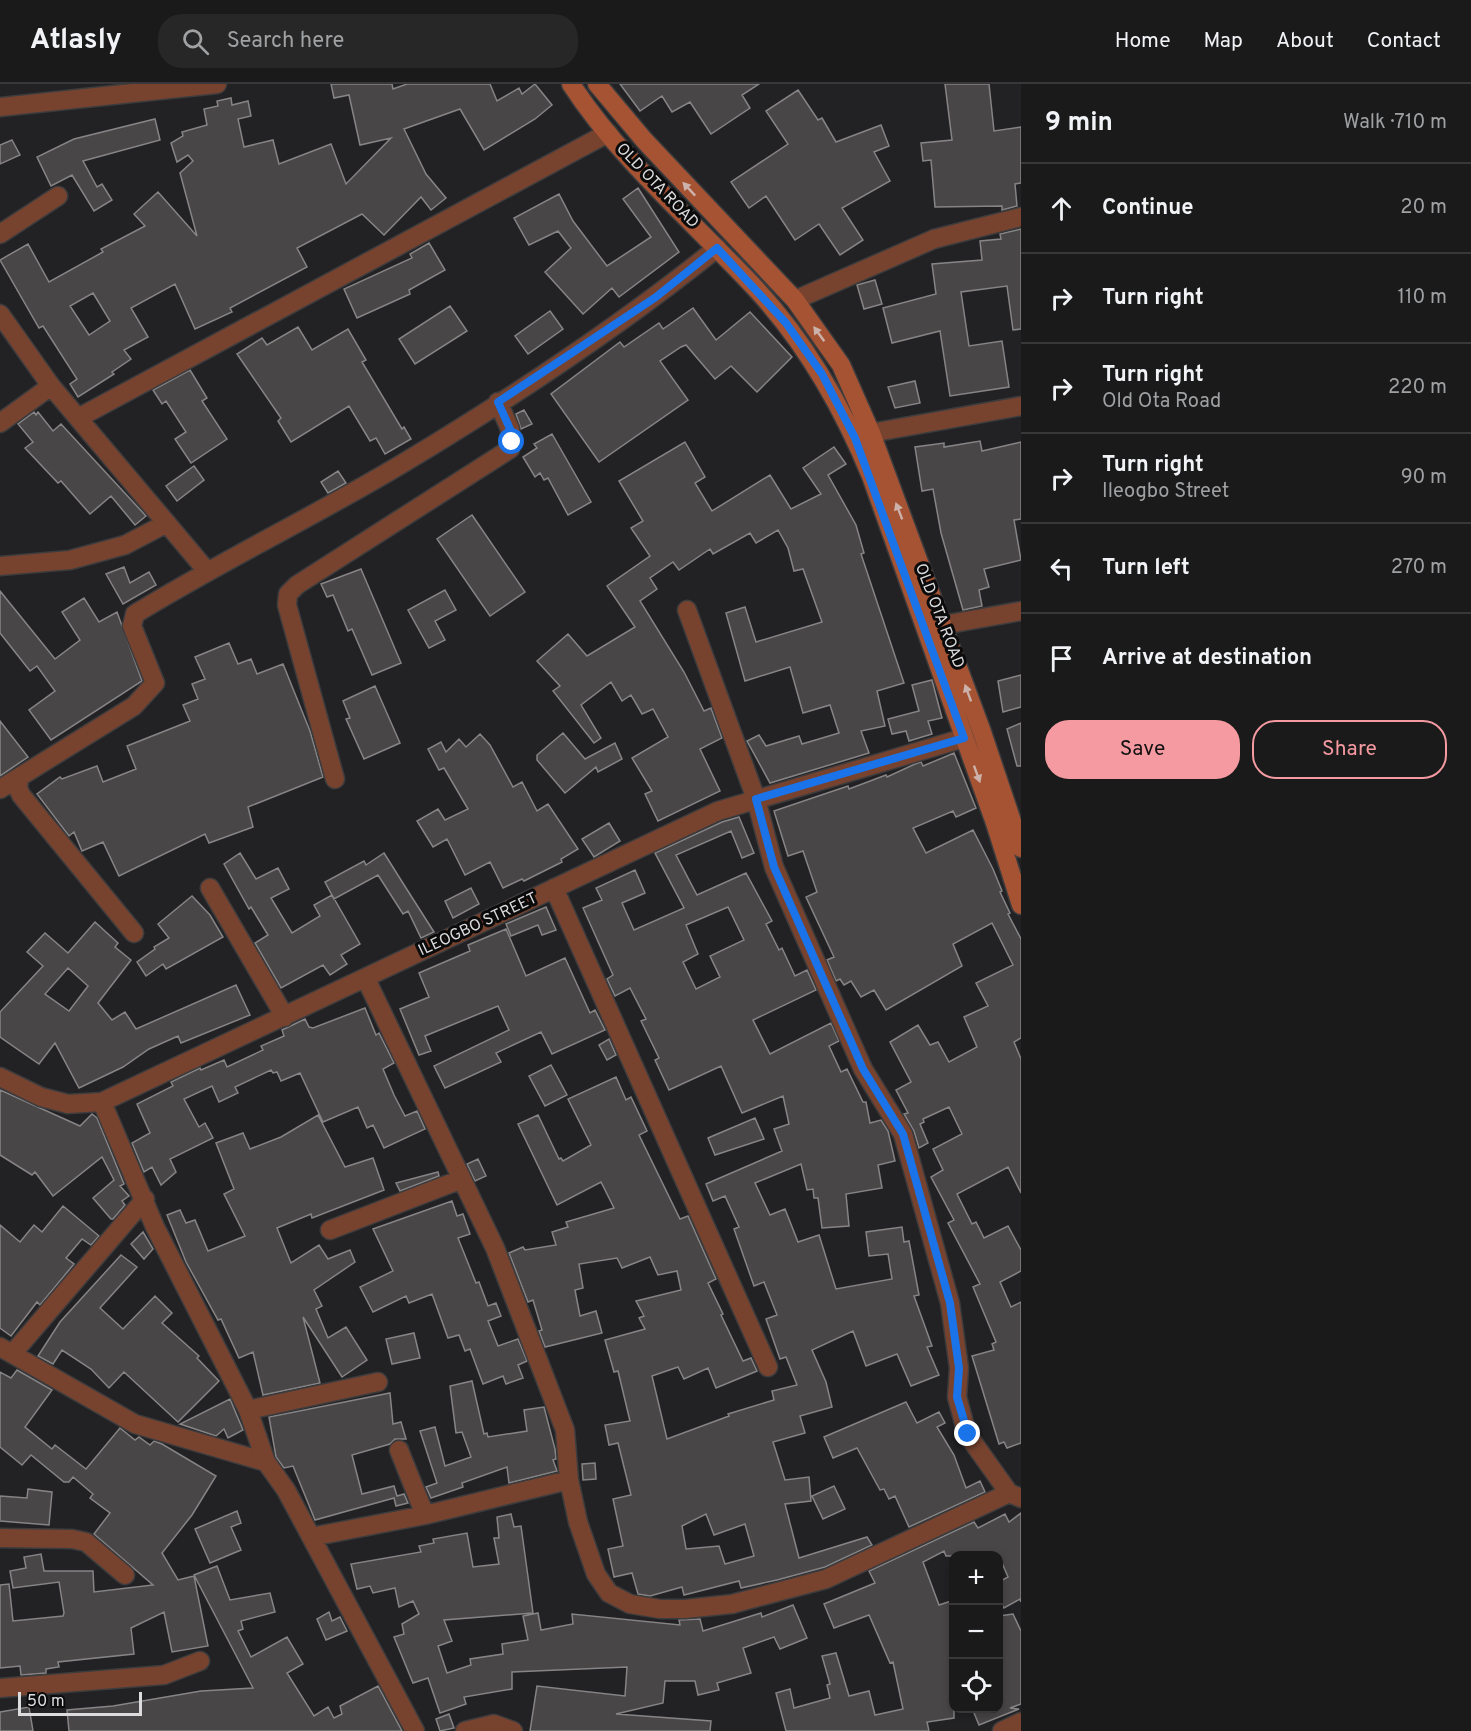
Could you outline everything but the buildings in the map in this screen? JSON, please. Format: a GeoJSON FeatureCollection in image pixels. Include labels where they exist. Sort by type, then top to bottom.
{"type":"FeatureCollection","features":[{"type":"Feature","properties":{"kind":"street"},"geometry":{"type":"LineString","coordinates":[[0,107],[217,84]]}},
{"type":"Feature","properties":{"kind":"street","name":"OLD OTA ROAD"},"geometry":{"type":"LineString","coordinates":[[571,84],[608,133],[786,323],[822,374],[855,438],[964,738],[1021,905]]}},
{"type":"Feature","properties":{"kind":"street","name":"OLD OTA ROAD"},"geometry":{"type":"LineString","coordinates":[[597,84],[644,140],[795,300],[841,365],[871,433],[1016,819],[1021,848]]}},
{"type":"Feature","properties":{"kind":"street"},"geometry":{"type":"LineString","coordinates":[[78,418],[608,133]]}},
{"type":"Feature","properties":{"kind":"street"},"geometry":{"type":"LineString","coordinates":[[0,234],[58,196]]}},
{"type":"Feature","properties":{"kind":"street"},"geometry":{"type":"LineString","coordinates":[[795,300],[934,239],[1021,218]]}},
{"type":"Feature","properties":{"kind":"street"},"geometry":{"type":"LineString","coordinates":[[0,789],[134,706],[155,683],[132,626],[135,614],[207,571],[404,462],[656,297],[717,248]]}},
{"type":"Feature","properties":{"kind":"street"},"geometry":{"type":"LineString","coordinates":[[0,314],[51,386],[207,571]]}},
{"type":"Feature","properties":{"kind":"street"},"geometry":{"type":"LineString","coordinates":[[0,423],[51,386]]}},
{"type":"Feature","properties":{"kind":"street"},"geometry":{"type":"LineString","coordinates":[[335,779],[287,605],[288,594],[297,585],[510,449],[510,429],[498,402]]}},
{"type":"Feature","properties":{"kind":"street"},"geometry":{"type":"LineString","coordinates":[[871,433],[1021,406]]}},
{"type":"Feature","properties":{"kind":"street"},"geometry":{"type":"LineString","coordinates":[[0,566],[81,557],[124,545],[167,523]]}},
{"type":"Feature","properties":{"kind":"street"},"geometry":{"type":"LineString","coordinates":[[366,979],[495,1248],[566,1430],[569,1480],[585,1544],[596,1574],[609,1593],[630,1604],[685,1610],[732,1604],[826,1579],[1015,1496],[968,1434],[957,1397],[959,1368],[950,1303],[903,1134],[863,1069],[778,878],[756,799],[687,610]]}},
{"type":"Feature","properties":{"kind":"street"},"geometry":{"type":"LineString","coordinates":[[942,625],[1021,611]]}},
{"type":"Feature","properties":{"kind":"street","name":"ILEOGBO STREET"},"geometry":{"type":"LineString","coordinates":[[0,1077],[41,1096],[68,1104],[102,1102],[718,811],[964,738]]}},
{"type":"Feature","properties":{"kind":"street"},"geometry":{"type":"LineString","coordinates":[[19,779],[18,788],[21,795],[134,933]]}},
{"type":"Feature","properties":{"kind":"street"},"geometry":{"type":"LineString","coordinates":[[210,888],[285,1017]]}},
{"type":"Feature","properties":{"kind":"street"},"geometry":{"type":"LineString","coordinates":[[554,888],[768,1367]]}},
{"type":"Feature","properties":{"kind":"street"},"geometry":{"type":"LineString","coordinates":[[102,1102],[155,1227],[248,1410],[266,1462],[286,1490],[415,1731]]}},
{"type":"Feature","properties":{"kind":"street"},"geometry":{"type":"LineString","coordinates":[[330,1230],[462,1179]]}},
{"type":"Feature","properties":{"kind":"street"},"geometry":{"type":"LineString","coordinates":[[145,1199],[6,1350],[135,1424],[266,1462]]}},
{"type":"Feature","properties":{"kind":"street"},"geometry":{"type":"LineString","coordinates":[[248,1410],[378,1382]]}},
{"type":"Feature","properties":{"kind":"street"},"geometry":{"type":"LineString","coordinates":[[399,1450],[425,1515]]}},
{"type":"Feature","properties":{"kind":"street"},"geometry":{"type":"LineString","coordinates":[[312,1537],[425,1515],[569,1480]]}},
{"type":"Feature","properties":{"kind":"street"},"geometry":{"type":"LineString","coordinates":[[0,1538],[72,1539],[86,1542],[124,1575]]}},
{"type":"Feature","properties":{"kind":"street"},"geometry":{"type":"LineString","coordinates":[[0,1688],[164,1675],[200,1662]]}},
{"type":"Feature","properties":{"kind":"street"},"geometry":{"type":"LineString","coordinates":[[1002,1731],[1021,1722]]}},
{"type":"Feature","properties":{"kind":"street"},"geometry":{"type":"LineString","coordinates":[[465,1731],[494,1724],[513,1731]]}},
{"type":"Feature","properties":{"kind":"route"},"geometry":{"type":"LineString","coordinates":[[512,442],[510,429],[498,402],[656,297],[717,248],[786,323],[822,374],[855,438],[871,476],[964,738],[756,799],[774,867],[863,1069],[903,1134],[924,1201],[950,1303],[959,1368],[957,1397],[968,1434]]}}]}
